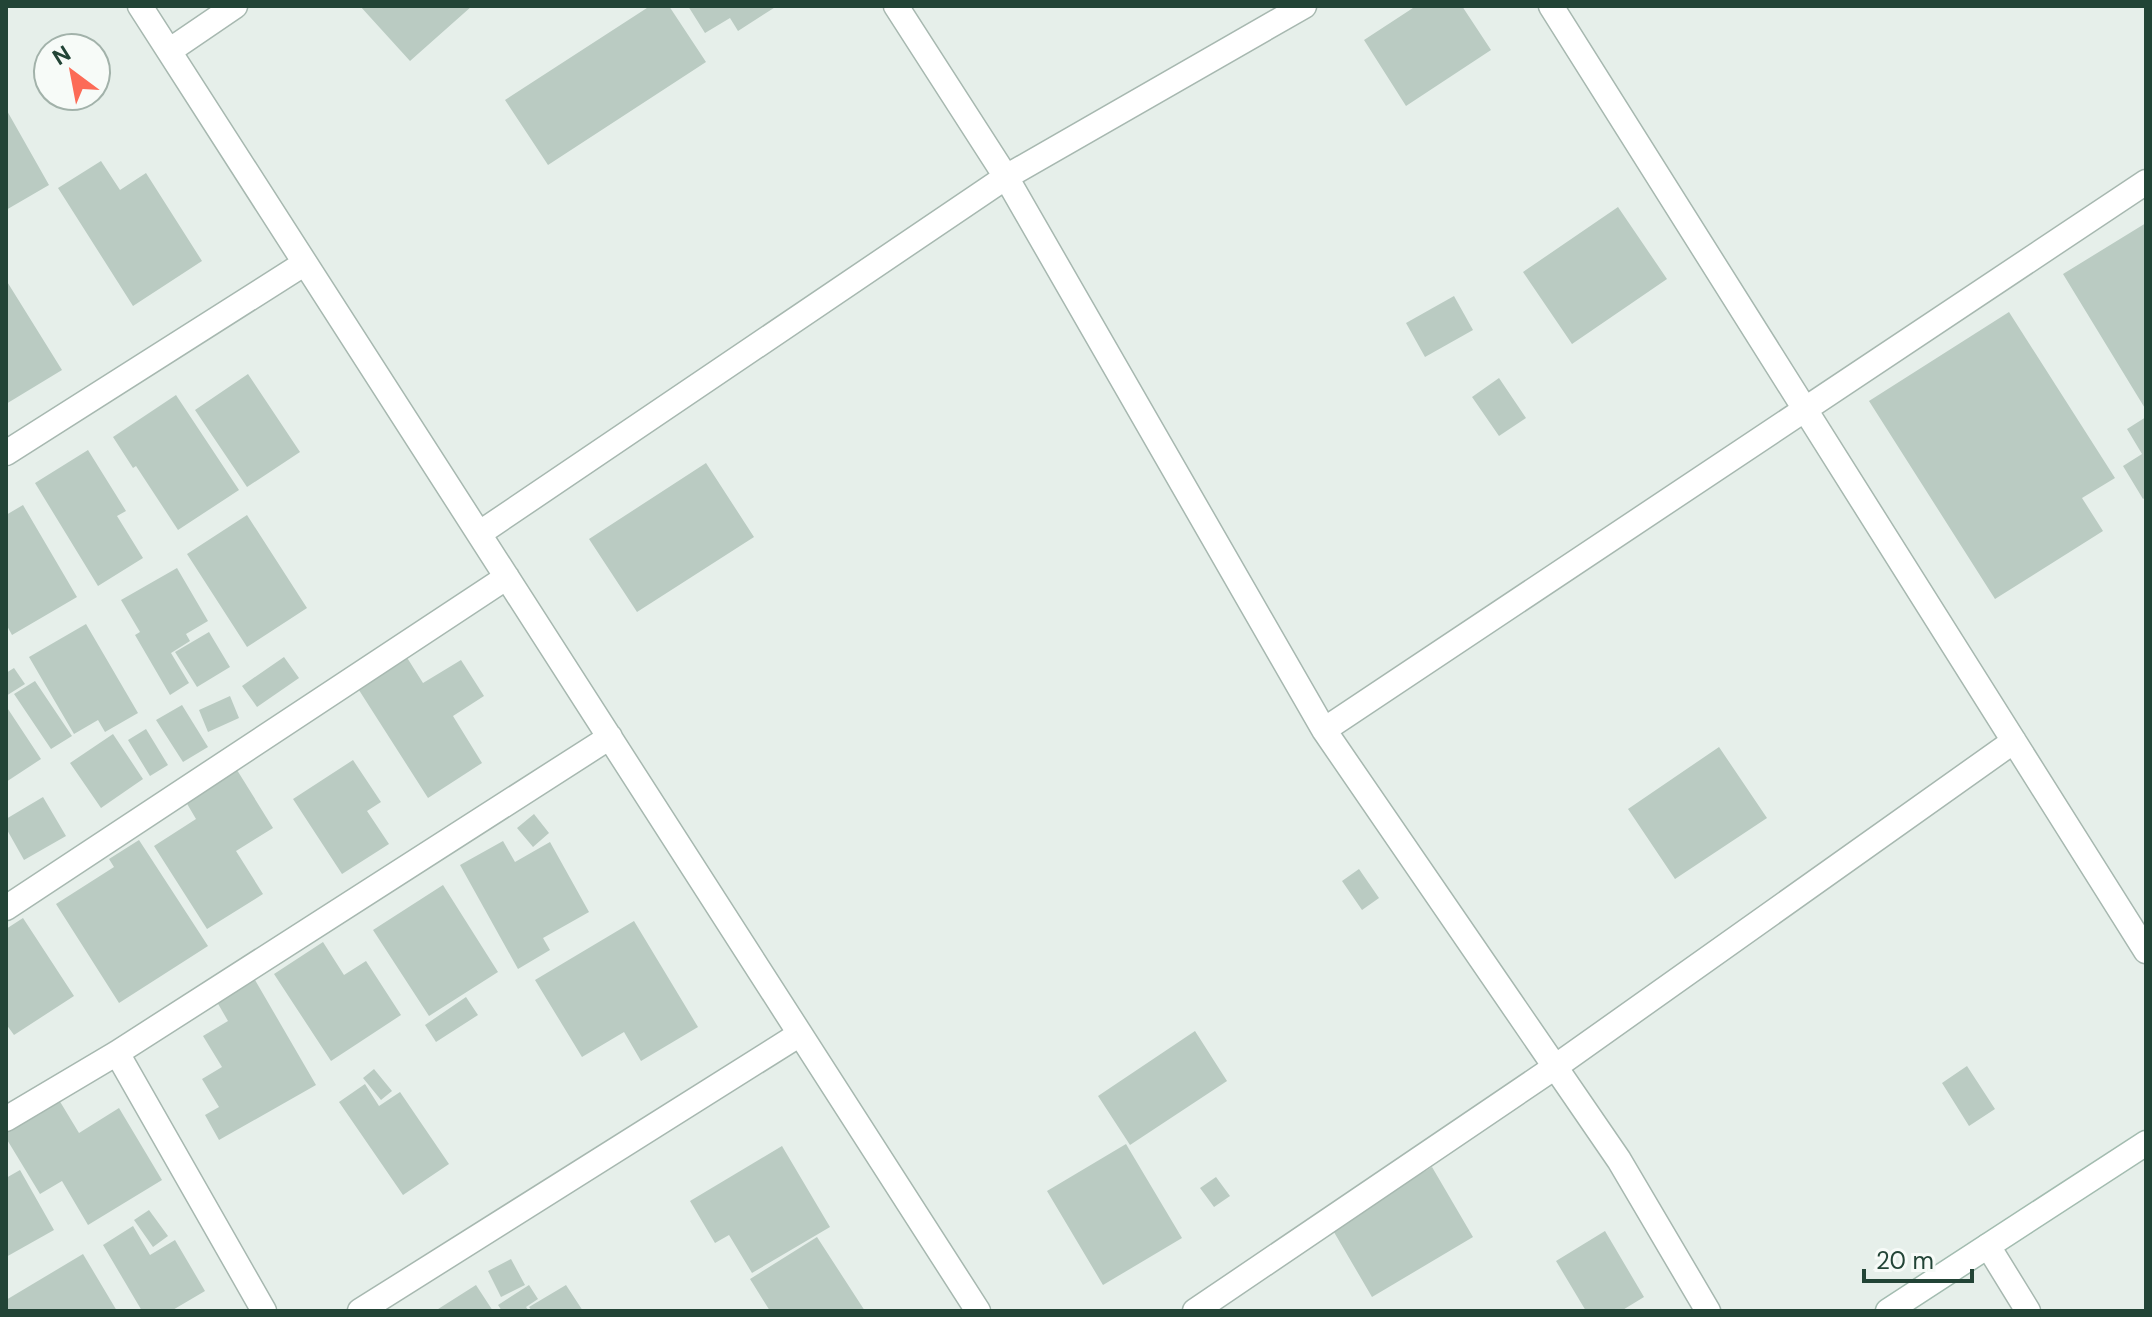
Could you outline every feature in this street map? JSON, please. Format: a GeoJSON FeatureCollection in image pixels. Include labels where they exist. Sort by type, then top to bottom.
{"type":"FeatureCollection","features":[{"type":"Feature","properties":{"kind":"street"},"geometry":{"type":"LineString","coordinates":[[140,6],[978,1311]]}},
{"type":"Feature","properties":{"kind":"street"},"geometry":{"type":"LineString","coordinates":[[169,51],[235,6]]}},
{"type":"Feature","properties":{"kind":"street"},"geometry":{"type":"LineString","coordinates":[[896,6],[1006,177],[1324,730],[1619,1160],[1708,1311]]}},
{"type":"Feature","properties":{"kind":"street"},"geometry":{"type":"LineString","coordinates":[[480,533],[1006,177],[1304,6]]}},
{"type":"Feature","properties":{"kind":"street"},"geometry":{"type":"LineString","coordinates":[[1551,6],[2146,951]]}},
{"type":"Feature","properties":{"kind":"street"},"geometry":{"type":"LineString","coordinates":[[1324,730],[2146,182]]}},
{"type":"Feature","properties":{"kind":"street"},"geometry":{"type":"LineString","coordinates":[[6,453],[305,263]]}},
{"type":"Feature","properties":{"kind":"street"},"geometry":{"type":"LineString","coordinates":[[6,908],[507,577]]}},
{"type":"Feature","properties":{"kind":"street"},"geometry":{"type":"LineString","coordinates":[[6,1119],[117,1053],[610,737]]}},
{"type":"Feature","properties":{"kind":"street"},"geometry":{"type":"LineString","coordinates":[[1195,1311],[1555,1067],[2014,741]]}},
{"type":"Feature","properties":{"kind":"street"},"geometry":{"type":"LineString","coordinates":[[360,1311],[800,1034]]}},
{"type":"Feature","properties":{"kind":"street"},"geometry":{"type":"LineString","coordinates":[[117,1053],[264,1311]]}},
{"type":"Feature","properties":{"kind":"street"},"geometry":{"type":"LineString","coordinates":[[1888,1311],[2146,1143]]}},
{"type":"Feature","properties":{"kind":"street"},"geometry":{"type":"LineString","coordinates":[[1988,1246],[2028,1311]]}},
{"type":"Feature","properties":{"kind":"building"},"geometry":{"type":"Polygon","coordinates":[[[360,6],[472,6],[410,61],[360,6]]]}},
{"type":"Feature","properties":{"kind":"building"},"geometry":{"type":"Polygon","coordinates":[[[650,6],[669,6],[706,62],[548,165],[505,100],[650,6]]]}},
{"type":"Feature","properties":{"kind":"building"},"geometry":{"type":"Polygon","coordinates":[[[688,6],[777,6],[738,31],[730,18],[705,33],[688,6]]]}},
{"type":"Feature","properties":{"kind":"building"},"geometry":{"type":"Polygon","coordinates":[[[1416,6],[1462,6],[1491,50],[1406,106],[1364,40],[1416,6]]]}},
{"type":"Feature","properties":{"kind":"building"},"geometry":{"type":"Polygon","coordinates":[[[6,109],[49,185],[6,210],[6,109]]]}},
{"type":"Feature","properties":{"kind":"building"},"geometry":{"type":"Polygon","coordinates":[[[101,161],[120,190],[146,173],[202,261],[133,306],[58,188],[101,161]]]}},
{"type":"Feature","properties":{"kind":"building"},"geometry":{"type":"Polygon","coordinates":[[[1618,207],[1667,279],[1572,344],[1523,272],[1618,207]]]}},
{"type":"Feature","properties":{"kind":"building"},"geometry":{"type":"Polygon","coordinates":[[[2146,223],[2146,410],[2063,274],[2146,223]]]}},
{"type":"Feature","properties":{"kind":"building"},"geometry":{"type":"Polygon","coordinates":[[[6,280],[62,370],[6,404],[6,280]]]}},
{"type":"Feature","properties":{"kind":"building"},"geometry":{"type":"Polygon","coordinates":[[[1454,296],[1473,330],[1425,357],[1406,323],[1454,296]]]}},
{"type":"Feature","properties":{"kind":"building"},"geometry":{"type":"Polygon","coordinates":[[[2009,312],[2115,478],[2082,498],[2103,531],[1995,599],[1869,401],[2009,312]]]}},
{"type":"Feature","properties":{"kind":"building"},"geometry":{"type":"Polygon","coordinates":[[[248,374],[300,452],[247,487],[195,410],[248,374]]]}},
{"type":"Feature","properties":{"kind":"building"},"geometry":{"type":"Polygon","coordinates":[[[1499,378],[1526,418],[1499,436],[1472,397],[1499,378]]]}},
{"type":"Feature","properties":{"kind":"building"},"geometry":{"type":"Polygon","coordinates":[[[176,395],[239,490],[178,530],[113,437],[176,395]]]}},
{"type":"Feature","properties":{"kind":"building"},"geometry":{"type":"Polygon","coordinates":[[[2146,417],[2146,497],[2143,499],[2123,466],[2142,454],[2127,429],[2146,417]]]}},
{"type":"Feature","properties":{"kind":"building"},"geometry":{"type":"Polygon","coordinates":[[[88,450],[126,511],[117,516],[143,558],[98,586],[35,483],[88,450]]]}},
{"type":"Feature","properties":{"kind":"building"},"geometry":{"type":"Polygon","coordinates":[[[706,463],[754,537],[637,612],[589,539],[706,463]]]}},
{"type":"Feature","properties":{"kind":"building"},"geometry":{"type":"Polygon","coordinates":[[[23,505],[77,597],[12,635],[6,624],[6,515],[23,505]]]}},
{"type":"Feature","properties":{"kind":"building"},"geometry":{"type":"Polygon","coordinates":[[[247,515],[307,608],[247,647],[187,554],[247,515]]]}},
{"type":"Feature","properties":{"kind":"building"},"geometry":{"type":"Polygon","coordinates":[[[177,568],[208,621],[186,634],[190,641],[171,653],[189,683],[170,695],[135,635],[140,632],[121,600],[177,568]]]}},
{"type":"Feature","properties":{"kind":"building"},"geometry":{"type":"Polygon","coordinates":[[[86,624],[138,713],[105,732],[98,720],[74,734],[29,657],[86,624]]]}},
{"type":"Feature","properties":{"kind":"building"},"geometry":{"type":"Polygon","coordinates":[[[209,632],[230,667],[197,687],[175,652],[209,632]]]}},
{"type":"Feature","properties":{"kind":"building"},"geometry":{"type":"Polygon","coordinates":[[[406,656],[423,683],[461,660],[484,696],[453,716],[482,763],[428,798],[357,687],[406,656]]]}},
{"type":"Feature","properties":{"kind":"building"},"geometry":{"type":"Polygon","coordinates":[[[284,657],[299,678],[257,707],[242,686],[284,657]]]}},
{"type":"Feature","properties":{"kind":"building"},"geometry":{"type":"Polygon","coordinates":[[[14,668],[25,684],[6,696],[6,673],[14,668]]]}},
{"type":"Feature","properties":{"kind":"building"},"geometry":{"type":"Polygon","coordinates":[[[35,681],[72,736],[51,749],[14,694],[35,681]]]}},
{"type":"Feature","properties":{"kind":"building"},"geometry":{"type":"Polygon","coordinates":[[[230,696],[239,718],[208,732],[199,710],[230,696]]]}},
{"type":"Feature","properties":{"kind":"building"},"geometry":{"type":"Polygon","coordinates":[[[182,705],[208,747],[183,762],[156,720],[182,705]]]}},
{"type":"Feature","properties":{"kind":"building"},"geometry":{"type":"Polygon","coordinates":[[[6,706],[41,759],[6,782],[6,706]]]}},
{"type":"Feature","properties":{"kind":"building"},"geometry":{"type":"Polygon","coordinates":[[[146,729],[168,765],[150,776],[128,740],[146,729]]]}},
{"type":"Feature","properties":{"kind":"building"},"geometry":{"type":"Polygon","coordinates":[[[113,734],[143,779],[101,808],[70,763],[113,734]]]}},
{"type":"Feature","properties":{"kind":"building"},"geometry":{"type":"Polygon","coordinates":[[[1719,747],[1767,818],[1675,879],[1628,809],[1719,747]]]}},
{"type":"Feature","properties":{"kind":"building"},"geometry":{"type":"Polygon","coordinates":[[[353,760],[381,802],[367,811],[389,844],[342,874],[293,799],[353,760]]]}},
{"type":"Feature","properties":{"kind":"building"},"geometry":{"type":"Polygon","coordinates":[[[237,770],[273,828],[236,851],[263,894],[207,929],[154,846],[196,819],[186,802],[237,770]]]}},
{"type":"Feature","properties":{"kind":"building"},"geometry":{"type":"Polygon","coordinates":[[[43,797],[66,836],[24,860],[6,828],[6,819],[43,797]]]}},
{"type":"Feature","properties":{"kind":"building"},"geometry":{"type":"Polygon","coordinates":[[[534,814],[549,833],[533,847],[517,828],[534,814]]]}},
{"type":"Feature","properties":{"kind":"building"},"geometry":{"type":"Polygon","coordinates":[[[139,840],[208,946],[119,1003],[56,904],[114,867],[109,859],[139,840]]]}},
{"type":"Feature","properties":{"kind":"building"},"geometry":{"type":"Polygon","coordinates":[[[503,841],[515,862],[550,842],[589,912],[543,938],[550,950],[518,969],[460,865],[503,841]]]}},
{"type":"Feature","properties":{"kind":"building"},"geometry":{"type":"Polygon","coordinates":[[[1359,869],[1379,898],[1362,910],[1342,881],[1359,869]]]}},
{"type":"Feature","properties":{"kind":"building"},"geometry":{"type":"Polygon","coordinates":[[[443,885],[498,972],[429,1016],[373,930],[443,885]]]}},
{"type":"Feature","properties":{"kind":"building"},"geometry":{"type":"Polygon","coordinates":[[[23,918],[74,996],[14,1035],[6,1024],[6,929],[23,918]]]}},
{"type":"Feature","properties":{"kind":"building"},"geometry":{"type":"Polygon","coordinates":[[[634,921],[698,1027],[641,1061],[624,1032],[582,1057],[535,980],[634,921]]]}},
{"type":"Feature","properties":{"kind":"building"},"geometry":{"type":"Polygon","coordinates":[[[323,942],[344,975],[366,961],[401,1015],[331,1061],[274,974],[323,942]]]}},
{"type":"Feature","properties":{"kind":"building"},"geometry":{"type":"Polygon","coordinates":[[[255,980],[316,1085],[219,1140],[205,1115],[219,1107],[202,1079],[222,1067],[203,1036],[228,1021],[217,1002],[255,980]]]}},
{"type":"Feature","properties":{"kind":"building"},"geometry":{"type":"Polygon","coordinates":[[[466,997],[478,1015],[436,1042],[425,1025],[466,997]]]}},
{"type":"Feature","properties":{"kind":"building"},"geometry":{"type":"Polygon","coordinates":[[[1195,1031],[1227,1081],[1130,1145],[1098,1096],[1195,1031]]]}},
{"type":"Feature","properties":{"kind":"building"},"geometry":{"type":"Polygon","coordinates":[[[1967,1066],[1995,1109],[1969,1126],[1942,1083],[1967,1066]]]}},
{"type":"Feature","properties":{"kind":"building"},"geometry":{"type":"Polygon","coordinates":[[[374,1069],[392,1091],[381,1100],[363,1078],[374,1069]]]}},
{"type":"Feature","properties":{"kind":"building"},"geometry":{"type":"Polygon","coordinates":[[[365,1084],[379,1106],[400,1092],[449,1164],[403,1195],[339,1102],[365,1084]]]}},
{"type":"Feature","properties":{"kind":"building"},"geometry":{"type":"Polygon","coordinates":[[[56,1095],[79,1133],[119,1108],[162,1180],[88,1225],[62,1181],[40,1194],[6,1138],[6,1125],[56,1095]]]}},
{"type":"Feature","properties":{"kind":"building"},"geometry":{"type":"Polygon","coordinates":[[[1126,1144],[1182,1238],[1103,1285],[1047,1191],[1126,1144]]]}},
{"type":"Feature","properties":{"kind":"building"},"geometry":{"type":"Polygon","coordinates":[[[782,1146],[830,1227],[752,1273],[729,1235],[715,1243],[690,1201],[782,1146]]]}},
{"type":"Feature","properties":{"kind":"building"},"geometry":{"type":"Polygon","coordinates":[[[1432,1167],[1473,1237],[1372,1297],[1331,1227],[1432,1167]]]}},
{"type":"Feature","properties":{"kind":"building"},"geometry":{"type":"Polygon","coordinates":[[[20,1170],[54,1230],[6,1257],[6,1178],[20,1170]]]}},
{"type":"Feature","properties":{"kind":"building"},"geometry":{"type":"Polygon","coordinates":[[[1216,1177],[1230,1196],[1214,1207],[1200,1188],[1216,1177]]]}},
{"type":"Feature","properties":{"kind":"building"},"geometry":{"type":"Polygon","coordinates":[[[149,1210],[168,1236],[153,1247],[134,1220],[149,1210]]]}},
{"type":"Feature","properties":{"kind":"building"},"geometry":{"type":"Polygon","coordinates":[[[133,1226],[150,1255],[175,1240],[205,1291],[171,1311],[142,1311],[103,1245],[133,1226]]]}},
{"type":"Feature","properties":{"kind":"building"},"geometry":{"type":"Polygon","coordinates":[[[1605,1231],[1644,1297],[1621,1311],[1586,1311],[1556,1261],[1605,1231]]]}},
{"type":"Feature","properties":{"kind":"building"},"geometry":{"type":"Polygon","coordinates":[[[817,1237],[865,1311],[770,1311],[750,1279],[817,1237]]]}},
{"type":"Feature","properties":{"kind":"building"},"geometry":{"type":"Polygon","coordinates":[[[83,1254],[117,1311],[6,1311],[6,1300],[83,1254]]]}},
{"type":"Feature","properties":{"kind":"building"},"geometry":{"type":"Polygon","coordinates":[[[511,1259],[525,1285],[501,1297],[488,1271],[511,1259]]]}},
{"type":"Feature","properties":{"kind":"building"},"geometry":{"type":"Polygon","coordinates":[[[476,1285],[493,1311],[435,1311],[476,1285]]]}},
{"type":"Feature","properties":{"kind":"building"},"geometry":{"type":"Polygon","coordinates":[[[529,1285],[538,1299],[526,1307],[529,1311],[502,1311],[498,1305],[529,1285]]]}},
{"type":"Feature","properties":{"kind":"building"},"geometry":{"type":"Polygon","coordinates":[[[566,1285],[583,1311],[532,1311],[529,1307],[566,1285]]]}}]}
